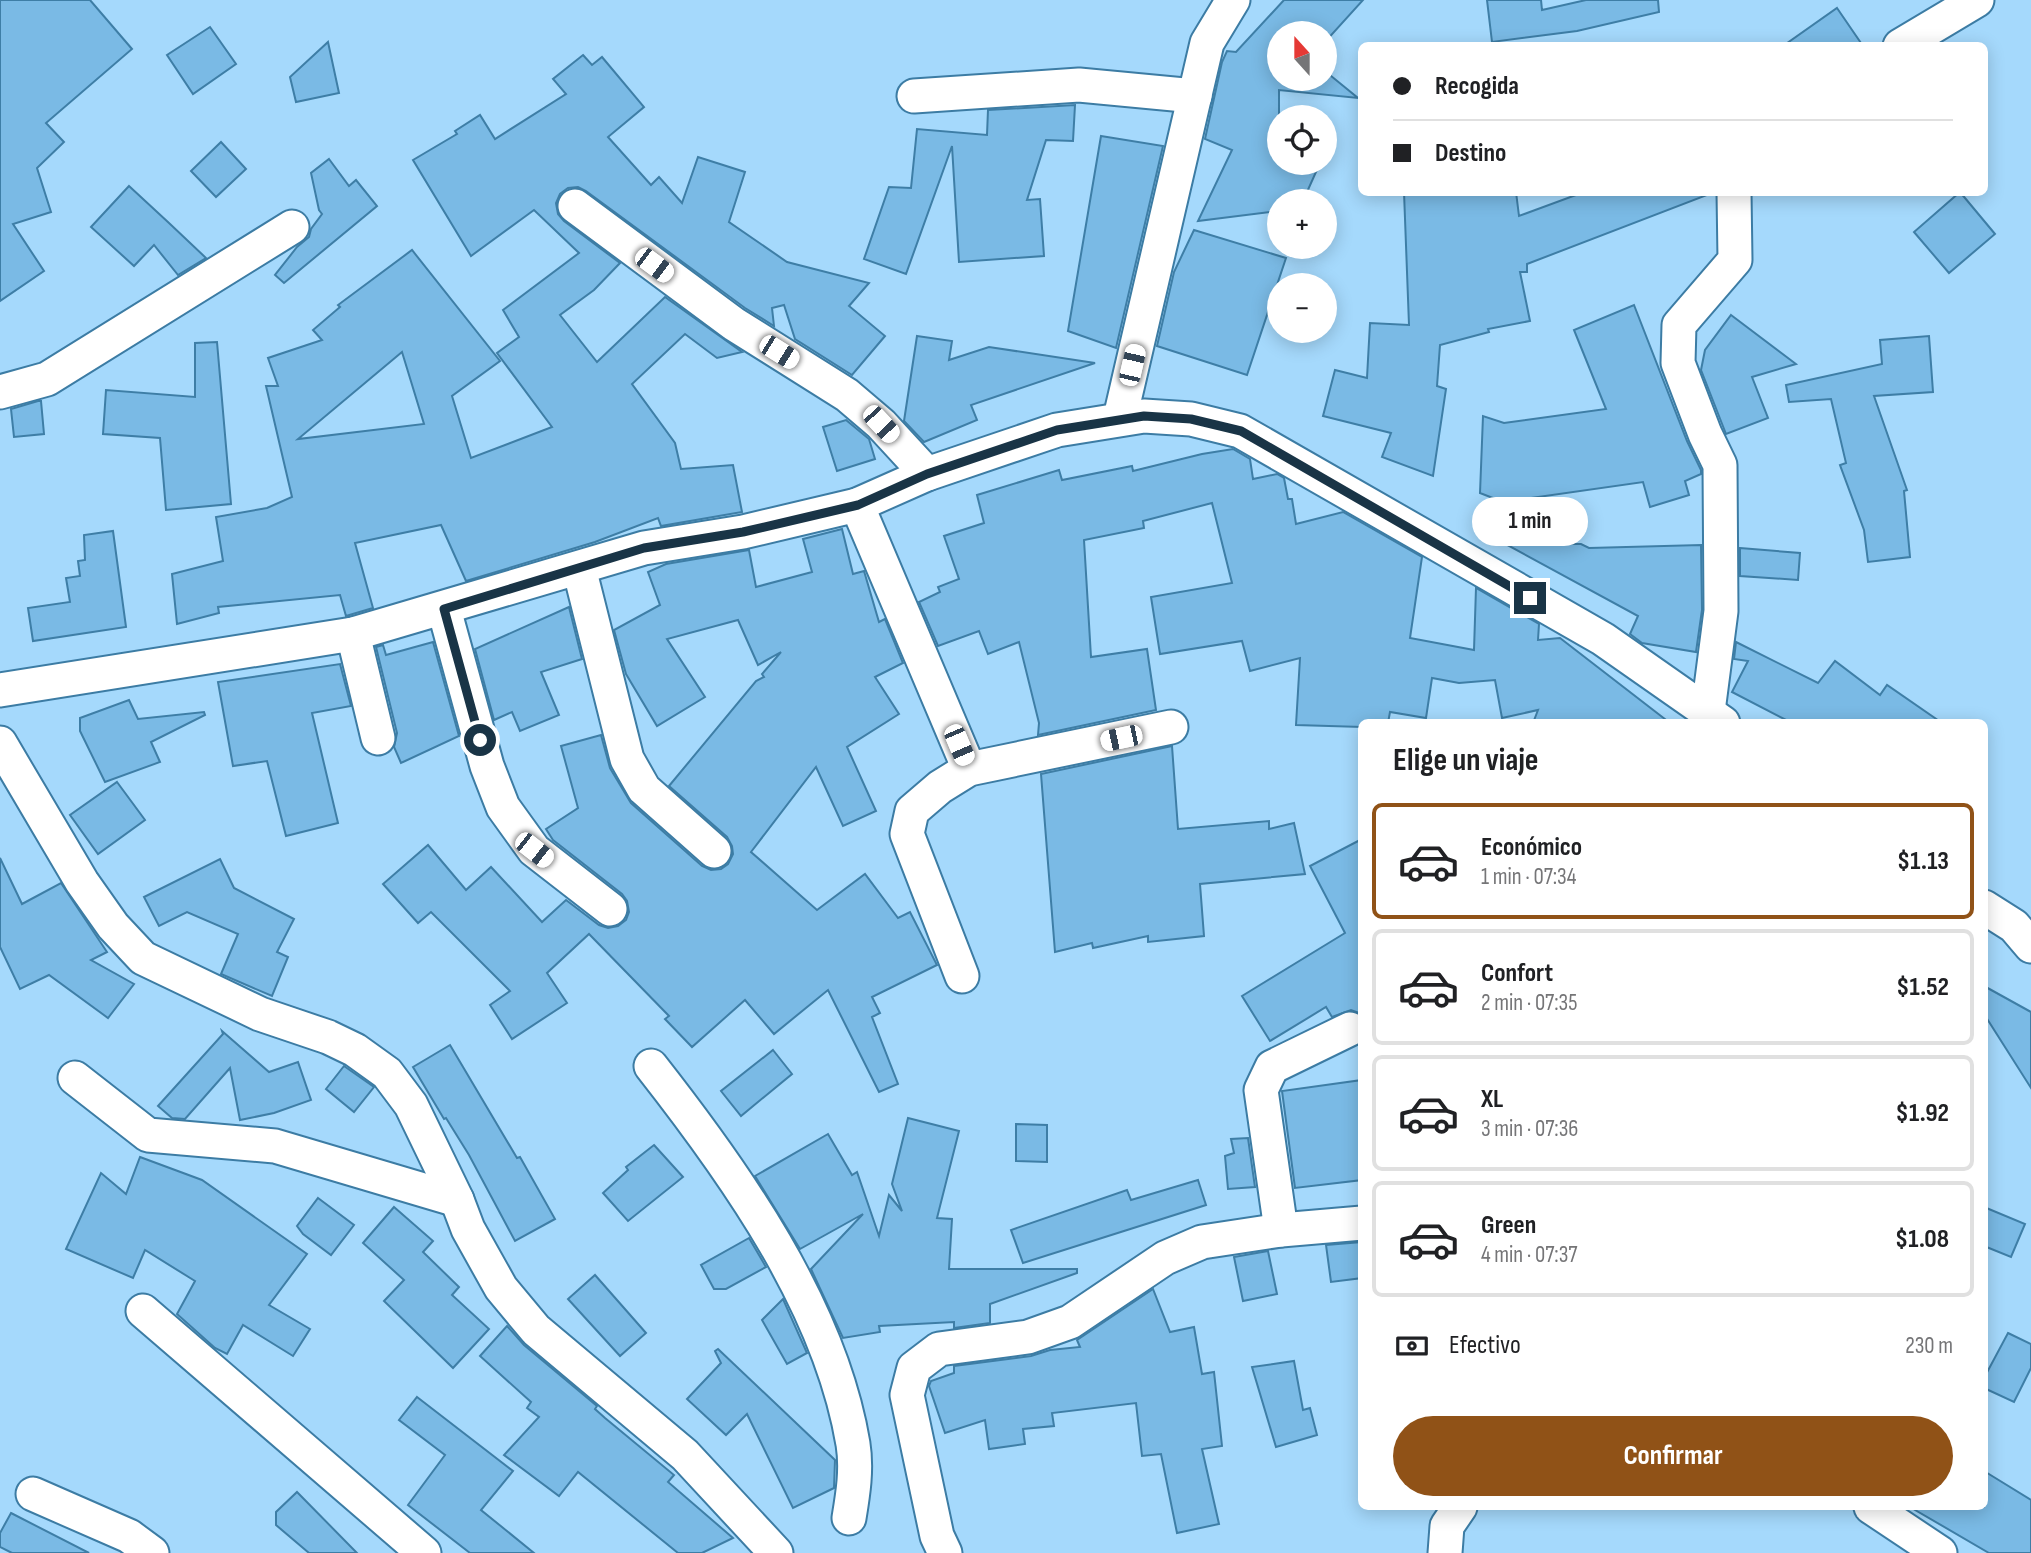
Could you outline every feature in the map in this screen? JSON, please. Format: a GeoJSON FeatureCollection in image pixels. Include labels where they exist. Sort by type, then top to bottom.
{"type":"FeatureCollection","features":[{"type":"Feature","properties":{"kind":"street"},"geometry":{"type":"LineString","coordinates":[[1120,418],[1207,43],[1233,0]]}},
{"type":"Feature","properties":{"kind":"street"},"geometry":{"type":"LineString","coordinates":[[1919,25],[1977,0]]}},
{"type":"Feature","properties":{"kind":"street"},"geometry":{"type":"LineString","coordinates":[[914,96],[1079,85],[1195,96]]}},
{"type":"Feature","properties":{"kind":"street"},"geometry":{"type":"LineString","coordinates":[[1715,717],[1721,611],[1720,465],[1678,363],[1679,325],[1735,260],[1734,196]]}},
{"type":"Feature","properties":{"kind":"street"},"geometry":{"type":"LineString","coordinates":[[575,206],[734,324],[848,395],[881,424],[927,474]]}},
{"type":"Feature","properties":{"kind":"street"},"geometry":{"type":"LineString","coordinates":[[0,392],[47,379],[292,227]]}},
{"type":"Feature","properties":{"kind":"street"},"geometry":{"type":"LineString","coordinates":[[0,690],[353,635],[644,548],[743,532],[858,505],[927,474],[1057,430],[1144,416],[1191,419],[1241,431],[1603,639],[1715,717]]}},
{"type":"Feature","properties":{"kind":"street"},"geometry":{"type":"LineString","coordinates":[[858,505],[969,769]]}},
{"type":"Feature","properties":{"kind":"street"},"geometry":{"type":"LineString","coordinates":[[579,568],[627,759],[644,789],[714,851]]}},
{"type":"Feature","properties":{"kind":"street"},"geometry":{"type":"LineString","coordinates":[[444,609],[487,766],[503,807],[534,850],[610,909]]}},
{"type":"Feature","properties":{"kind":"street"},"geometry":{"type":"LineString","coordinates":[[353,635],[378,738]]}},
{"type":"Feature","properties":{"kind":"street"},"geometry":{"type":"LineString","coordinates":[[962,976],[907,834],[912,811],[940,787],[969,769],[1171,727]]}},
{"type":"Feature","properties":{"kind":"street"},"geometry":{"type":"LineString","coordinates":[[0,743],[82,881],[113,926],[143,958],[260,1014],[328,1037],[355,1050],[387,1073],[411,1105],[457,1200],[468,1229],[501,1288],[536,1330],[685,1455],[776,1553]]}},
{"type":"Feature","properties":{"kind":"street"},"geometry":{"type":"LineString","coordinates":[[1988,910],[2014,926],[2031,946]]}},
{"type":"Feature","properties":{"kind":"street"},"geometry":{"type":"LineString","coordinates":[[1281,1230],[1261,1090],[1272,1068],[1350,1029]]}},
{"type":"Feature","properties":{"kind":"street"},"geometry":{"type":"LineString","coordinates":[[651,1066],[705,1134],[769,1233],[812,1315],[841,1392],[854,1446],[855,1483],[849,1518]]}},
{"type":"Feature","properties":{"kind":"street"},"geometry":{"type":"LineString","coordinates":[[75,1078],[148,1135],[275,1146],[457,1200]]}},
{"type":"Feature","properties":{"kind":"street"},"geometry":{"type":"LineString","coordinates":[[946,1553],[937,1536],[907,1395],[914,1368],[939,1349],[1028,1337],[1070,1322],[1165,1258],[1202,1242],[1281,1230],[1358,1223]]}},
{"type":"Feature","properties":{"kind":"street"},"geometry":{"type":"LineString","coordinates":[[143,1311],[424,1553]]}},
{"type":"Feature","properties":{"kind":"street"},"geometry":{"type":"LineString","coordinates":[[33,1494],[129,1536],[152,1553]]}},
{"type":"Feature","properties":{"kind":"street"},"geometry":{"type":"LineString","coordinates":[[1445,1553],[1447,1525],[1458,1510]]}},
{"type":"Feature","properties":{"kind":"street"},"geometry":{"type":"LineString","coordinates":[[1876,1510],[1940,1553]]}},
{"type":"Feature","properties":{"kind":"building"},"geometry":{"type":"Polygon","coordinates":[[[0,0],[90,0],[132,49],[46,123],[64,142],[37,168],[51,212],[13,224],[44,271],[0,301],[0,0]]]}},
{"type":"Feature","properties":{"kind":"building"},"geometry":{"type":"Polygon","coordinates":[[[1284,0],[1363,0],[1337,29],[1337,21],[1267,21],[1267,91],[1279,91],[1279,105],[1267,105],[1267,175],[1315,175],[1308,189],[1267,189],[1267,212],[1198,221],[1232,150],[1205,139],[1222,62],[1227,51],[1236,52],[1284,0]]]}},
{"type":"Feature","properties":{"kind":"building"},"geometry":{"type":"Polygon","coordinates":[[[1487,0],[1541,0],[1542,10],[1586,0],[1658,0],[1659,12],[1577,31],[1492,42],[1487,0]]]}},
{"type":"Feature","properties":{"kind":"building"},"geometry":{"type":"Polygon","coordinates":[[[1837,8],[1860,42],[1789,42],[1837,8]]]}},
{"type":"Feature","properties":{"kind":"building"},"geometry":{"type":"Polygon","coordinates":[[[210,27],[236,64],[193,94],[167,55],[210,27]]]}},
{"type":"Feature","properties":{"kind":"building"},"geometry":{"type":"Polygon","coordinates":[[[328,42],[339,93],[296,102],[290,77],[328,42]]]}},
{"type":"Feature","properties":{"kind":"building"},"geometry":{"type":"Polygon","coordinates":[[[583,55],[592,65],[602,57],[644,107],[608,137],[651,185],[659,177],[682,203],[698,157],[745,172],[729,222],[787,262],[869,283],[849,306],[885,336],[852,375],[795,339],[784,305],[772,308],[774,326],[745,308],[586,191],[578,187],[568,188],[560,194],[556,203],[558,214],[620,263],[594,290],[560,315],[597,362],[665,297],[742,352],[717,358],[685,334],[632,384],[675,443],[681,469],[733,465],[742,512],[661,526],[658,518],[595,542],[466,581],[441,525],[355,543],[373,608],[346,616],[340,595],[218,607],[219,613],[177,624],[172,574],[223,561],[216,517],[267,508],[292,497],[266,386],[278,386],[268,358],[322,340],[313,330],[340,307],[338,305],[412,250],[500,361],[452,396],[471,458],[552,427],[497,353],[519,337],[503,310],[579,253],[534,210],[471,256],[413,160],[457,134],[455,131],[480,115],[495,139],[566,94],[553,79],[583,55]],[[402,352],[298,439],[424,424],[402,352]]]}},
{"type":"Feature","properties":{"kind":"building"},"geometry":{"type":"Polygon","coordinates":[[[1337,81],[1358,98],[1289,91],[1337,91],[1337,81]]]}},
{"type":"Feature","properties":{"kind":"building"},"geometry":{"type":"Polygon","coordinates":[[[1075,105],[1073,141],[1046,140],[1027,200],[1040,199],[1044,256],[959,262],[952,146],[906,274],[864,259],[889,187],[911,188],[917,129],[987,135],[988,110],[1075,105]]]}},
{"type":"Feature","properties":{"kind":"building"},"geometry":{"type":"Polygon","coordinates":[[[1101,136],[1163,146],[1116,348],[1068,331],[1101,136]]]}},
{"type":"Feature","properties":{"kind":"building"},"geometry":{"type":"Polygon","coordinates":[[[221,142],[246,169],[216,197],[191,171],[221,142]]]}},
{"type":"Feature","properties":{"kind":"building"},"geometry":{"type":"Polygon","coordinates":[[[329,159],[349,186],[356,180],[377,206],[284,283],[275,275],[297,247],[309,237],[311,229],[322,214],[311,173],[329,159]]]}},
{"type":"Feature","properties":{"kind":"building"},"geometry":{"type":"Polygon","coordinates":[[[129,186],[206,258],[178,275],[154,245],[134,266],[91,227],[129,186]]]}},
{"type":"Feature","properties":{"kind":"building"},"geometry":{"type":"Polygon","coordinates":[[[1404,196],[1516,196],[1519,216],[1573,196],[1704,196],[1527,264],[1527,272],[1520,272],[1530,321],[1488,329],[1489,332],[1440,345],[1437,386],[1446,389],[1433,476],[1382,457],[1391,433],[1323,416],[1335,370],[1367,378],[1370,323],[1409,325],[1404,196]]]}},
{"type":"Feature","properties":{"kind":"building"},"geometry":{"type":"Polygon","coordinates":[[[1955,196],[1963,196],[1995,234],[1949,273],[1914,232],[1955,196]]]}},
{"type":"Feature","properties":{"kind":"building"},"geometry":{"type":"Polygon","coordinates":[[[1194,230],[1267,252],[1267,259],[1286,259],[1281,273],[1267,273],[1267,315],[1247,375],[1157,346],[1174,272],[1194,230]]]}},
{"type":"Feature","properties":{"kind":"building"},"geometry":{"type":"Polygon","coordinates":[[[1634,305],[1701,470],[1701,474],[1685,481],[1689,495],[1650,507],[1643,482],[1503,502],[1480,493],[1483,416],[1504,423],[1606,409],[1574,330],[1634,305]]]}},
{"type":"Feature","properties":{"kind":"building"},"geometry":{"type":"Polygon","coordinates":[[[1731,315],[1796,364],[1752,377],[1768,418],[1726,434],[1701,370],[1705,350],[1731,315]]]}},
{"type":"Feature","properties":{"kind":"building"},"geometry":{"type":"Polygon","coordinates":[[[917,336],[952,341],[949,360],[989,347],[1095,363],[971,405],[977,420],[924,442],[904,421],[917,336]]]}},
{"type":"Feature","properties":{"kind":"building"},"geometry":{"type":"Polygon","coordinates":[[[1929,336],[1933,392],[1874,396],[1907,490],[1904,491],[1910,557],[1868,562],[1864,530],[1840,465],[1846,463],[1831,399],[1789,402],[1786,385],[1882,364],[1880,340],[1929,336]]]}},
{"type":"Feature","properties":{"kind":"building"},"geometry":{"type":"Polygon","coordinates":[[[217,342],[231,504],[166,510],[160,438],[103,434],[106,390],[195,397],[195,343],[217,342]]]}},
{"type":"Feature","properties":{"kind":"building"},"geometry":{"type":"Polygon","coordinates":[[[41,401],[44,434],[14,437],[11,409],[41,401]]]}},
{"type":"Feature","properties":{"kind":"building"},"geometry":{"type":"Polygon","coordinates":[[[846,420],[869,439],[875,459],[837,471],[823,427],[846,420]]]}},
{"type":"Feature","properties":{"kind":"building"},"geometry":{"type":"Polygon","coordinates":[[[1233,449],[1250,459],[1253,479],[1277,474],[1284,478],[1288,499],[1292,499],[1296,524],[1343,512],[1422,557],[1410,638],[1474,650],[1476,588],[1539,624],[1538,640],[1560,638],[1665,719],[1535,719],[1538,710],[1502,718],[1495,680],[1459,683],[1432,678],[1426,718],[1390,712],[1389,719],[1358,719],[1358,727],[1296,725],[1300,658],[1250,671],[1242,641],[1160,654],[1151,597],[1232,583],[1212,503],[1143,521],[1144,528],[1084,540],[1091,657],[1147,649],[1156,710],[1038,735],[1039,723],[1019,642],[988,654],[979,631],[938,646],[919,602],[940,592],[938,587],[959,579],[944,536],[984,523],[977,495],[1059,470],[1062,480],[1132,466],[1133,471],[1233,449]]]}},
{"type":"Feature","properties":{"kind":"building"},"geometry":{"type":"Polygon","coordinates":[[[1507,503],[1562,533],[1528,544],[1581,544],[1589,548],[1701,545],[1702,610],[1696,652],[1642,643],[1630,634],[1638,616],[1489,535],[1507,503]]]}},
{"type":"Feature","properties":{"kind":"building"},"geometry":{"type":"Polygon","coordinates":[[[842,529],[853,574],[864,571],[879,622],[885,619],[903,663],[875,677],[899,714],[847,747],[876,811],[843,826],[816,767],[751,852],[817,910],[865,874],[898,918],[910,912],[937,965],[872,997],[880,1013],[872,1017],[898,1084],[879,1092],[828,990],[774,1034],[745,1000],[692,1047],[665,1019],[669,1016],[589,934],[547,973],[567,1003],[512,1039],[490,1005],[510,991],[431,912],[418,923],[383,884],[428,845],[466,890],[491,867],[542,922],[566,900],[599,925],[608,928],[618,926],[626,920],[629,912],[627,901],[622,894],[553,840],[546,829],[578,808],[561,746],[601,735],[610,768],[631,803],[702,866],[711,870],[721,869],[728,864],[733,854],[727,837],[669,786],[756,681],[764,677],[762,674],[781,652],[758,665],[738,620],[667,639],[705,697],[657,726],[626,674],[614,630],[660,605],[648,572],[666,564],[749,550],[756,587],[812,572],[803,539],[842,529]]]}},
{"type":"Feature","properties":{"kind":"building"},"geometry":{"type":"Polygon","coordinates":[[[113,531],[126,627],[33,641],[28,608],[70,602],[66,578],[80,576],[78,561],[85,560],[84,535],[113,531]]]}},
{"type":"Feature","properties":{"kind":"building"},"geometry":{"type":"Polygon","coordinates":[[[1740,548],[1800,553],[1798,580],[1740,576],[1740,548]]]}},
{"type":"Feature","properties":{"kind":"building"},"geometry":{"type":"Polygon","coordinates":[[[569,607],[582,659],[541,672],[559,715],[520,731],[512,712],[494,720],[475,649],[569,607]]]}},
{"type":"Feature","properties":{"kind":"building"},"geometry":{"type":"Polygon","coordinates":[[[433,642],[459,736],[401,763],[394,747],[397,733],[376,647],[383,645],[386,655],[433,642]]]}},
{"type":"Feature","properties":{"kind":"building"},"geometry":{"type":"Polygon","coordinates":[[[1736,642],[1818,683],[1835,661],[1880,695],[1887,685],[1936,719],[1784,719],[1732,692],[1748,661],[1734,659],[1736,642]]]}},
{"type":"Feature","properties":{"kind":"building"},"geometry":{"type":"Polygon","coordinates":[[[340,664],[351,706],[312,713],[338,823],[286,836],[267,761],[233,766],[218,682],[340,664]]]}},
{"type":"Feature","properties":{"kind":"building"},"geometry":{"type":"Polygon","coordinates":[[[129,700],[138,719],[204,712],[205,715],[151,742],[160,762],[105,782],[80,731],[80,718],[129,700]]]}},
{"type":"Feature","properties":{"kind":"building"},"geometry":{"type":"Polygon","coordinates":[[[1172,746],[1178,829],[1269,821],[1269,829],[1294,823],[1305,874],[1200,884],[1204,936],[1148,942],[1148,936],[1093,948],[1092,943],[1055,952],[1041,774],[1172,746]]]}},
{"type":"Feature","properties":{"kind":"building"},"geometry":{"type":"Polygon","coordinates":[[[117,782],[145,820],[98,854],[70,815],[117,782]]]}},
{"type":"Feature","properties":{"kind":"building"},"geometry":{"type":"Polygon","coordinates":[[[1358,841],[1358,1013],[1351,1010],[1332,1017],[1326,1007],[1270,1041],[1242,996],[1345,933],[1310,866],[1358,841]]]}},
{"type":"Feature","properties":{"kind":"building"},"geometry":{"type":"Polygon","coordinates":[[[0,858],[22,904],[61,883],[107,952],[91,960],[134,984],[108,1018],[49,975],[20,989],[0,947],[0,858]]]}},
{"type":"Feature","properties":{"kind":"building"},"geometry":{"type":"Polygon","coordinates":[[[220,859],[234,888],[294,919],[277,952],[288,957],[272,996],[221,974],[238,934],[187,912],[159,926],[144,897],[220,859]]]}},
{"type":"Feature","properties":{"kind":"building"},"geometry":{"type":"Polygon","coordinates":[[[1988,988],[2031,1012],[2031,1088],[1988,1020],[1988,988]]]}},
{"type":"Feature","properties":{"kind":"building"},"geometry":{"type":"Polygon","coordinates":[[[222,1031],[269,1072],[298,1062],[311,1100],[274,1113],[240,1120],[230,1068],[185,1119],[172,1118],[158,1106],[223,1034],[222,1031]]]}},
{"type":"Feature","properties":{"kind":"building"},"geometry":{"type":"Polygon","coordinates":[[[450,1045],[555,1219],[515,1241],[469,1155],[413,1067],[450,1045]]]}},
{"type":"Feature","properties":{"kind":"building"},"geometry":{"type":"Polygon","coordinates":[[[773,1050],[792,1074],[741,1116],[721,1091],[773,1050]]]}},
{"type":"Feature","properties":{"kind":"building"},"geometry":{"type":"Polygon","coordinates":[[[344,1066],[374,1087],[354,1112],[326,1089],[344,1066]]]}},
{"type":"Feature","properties":{"kind":"building"},"geometry":{"type":"Polygon","coordinates":[[[1358,1081],[1358,1180],[1295,1188],[1282,1091],[1358,1081]]]}},
{"type":"Feature","properties":{"kind":"building"},"geometry":{"type":"Polygon","coordinates":[[[908,1118],[959,1131],[937,1218],[952,1219],[949,1269],[1077,1269],[1077,1273],[990,1304],[990,1323],[954,1328],[954,1322],[879,1326],[880,1332],[843,1338],[811,1269],[863,1214],[800,1249],[755,1176],[828,1134],[852,1175],[857,1172],[879,1236],[889,1195],[902,1211],[892,1184],[908,1118]]]}},
{"type":"Feature","properties":{"kind":"building"},"geometry":{"type":"Polygon","coordinates":[[[1016,1124],[1047,1125],[1047,1162],[1016,1161],[1016,1124]]]}},
{"type":"Feature","properties":{"kind":"building"},"geometry":{"type":"Polygon","coordinates":[[[1248,1138],[1255,1187],[1228,1189],[1225,1156],[1234,1153],[1231,1139],[1248,1138]]]}},
{"type":"Feature","properties":{"kind":"building"},"geometry":{"type":"Polygon","coordinates":[[[654,1145],[683,1177],[628,1221],[603,1193],[628,1170],[626,1167],[654,1145]]]}},
{"type":"Feature","properties":{"kind":"building"},"geometry":{"type":"Polygon","coordinates":[[[140,1157],[202,1180],[307,1254],[269,1305],[310,1329],[293,1356],[243,1325],[227,1354],[215,1348],[177,1314],[195,1281],[145,1250],[133,1278],[66,1249],[101,1173],[126,1194],[140,1157]]]}},
{"type":"Feature","properties":{"kind":"building"},"geometry":{"type":"Polygon","coordinates":[[[1198,1180],[1206,1205],[1023,1263],[1011,1230],[1127,1190],[1131,1200],[1198,1180]]]}},
{"type":"Feature","properties":{"kind":"building"},"geometry":{"type":"Polygon","coordinates":[[[318,1198],[354,1225],[331,1255],[303,1234],[297,1226],[318,1198]]]}},
{"type":"Feature","properties":{"kind":"building"},"geometry":{"type":"Polygon","coordinates":[[[394,1207],[433,1241],[423,1252],[459,1287],[452,1295],[489,1329],[453,1368],[384,1301],[404,1280],[363,1243],[394,1207]]]}},
{"type":"Feature","properties":{"kind":"building"},"geometry":{"type":"Polygon","coordinates":[[[1988,1209],[2025,1224],[2011,1257],[1988,1248],[1988,1209]]]}},
{"type":"Feature","properties":{"kind":"building"},"geometry":{"type":"Polygon","coordinates":[[[749,1238],[766,1267],[726,1289],[714,1289],[701,1265],[749,1238]]]}},
{"type":"Feature","properties":{"kind":"building"},"geometry":{"type":"Polygon","coordinates":[[[1358,1242],[1358,1279],[1331,1282],[1326,1245],[1358,1242]]]}},
{"type":"Feature","properties":{"kind":"building"},"geometry":{"type":"Polygon","coordinates":[[[1268,1251],[1277,1294],[1243,1301],[1234,1257],[1268,1251]]]}},
{"type":"Feature","properties":{"kind":"building"},"geometry":{"type":"Polygon","coordinates":[[[595,1275],[646,1333],[620,1356],[568,1299],[595,1275]]]}},
{"type":"Feature","properties":{"kind":"building"},"geometry":{"type":"Polygon","coordinates":[[[1153,1289],[1170,1332],[1194,1327],[1202,1374],[1214,1372],[1222,1446],[1202,1449],[1219,1524],[1177,1533],[1161,1454],[1142,1456],[1136,1403],[1052,1413],[1054,1426],[1023,1429],[1025,1444],[989,1449],[985,1420],[945,1433],[929,1386],[931,1381],[954,1373],[954,1366],[1080,1347],[1077,1340],[1153,1289]]]}},
{"type":"Feature","properties":{"kind":"building"},"geometry":{"type":"Polygon","coordinates":[[[783,1299],[807,1353],[787,1364],[762,1320],[783,1299]]]}},
{"type":"Feature","properties":{"kind":"building"},"geometry":{"type":"Polygon","coordinates":[[[507,1326],[524,1345],[597,1406],[595,1409],[605,1418],[674,1475],[668,1482],[733,1538],[702,1553],[678,1553],[578,1472],[559,1496],[504,1455],[539,1417],[527,1408],[531,1402],[480,1356],[507,1326]]]}},
{"type":"Feature","properties":{"kind":"building"},"geometry":{"type":"Polygon","coordinates":[[[2008,1333],[2031,1344],[2031,1368],[2014,1402],[1988,1390],[1988,1370],[2008,1333]]]}},
{"type":"Feature","properties":{"kind":"building"},"geometry":{"type":"Polygon","coordinates":[[[718,1349],[835,1460],[834,1488],[793,1508],[747,1414],[726,1435],[687,1399],[721,1363],[715,1351],[718,1349]]]}},
{"type":"Feature","properties":{"kind":"building"},"geometry":{"type":"Polygon","coordinates":[[[1294,1361],[1303,1410],[1310,1408],[1317,1435],[1276,1447],[1252,1367],[1294,1361]]]}},
{"type":"Feature","properties":{"kind":"building"},"geometry":{"type":"Polygon","coordinates":[[[417,1397],[513,1471],[481,1510],[534,1553],[470,1553],[408,1505],[445,1455],[399,1420],[417,1397]]]}},
{"type":"Feature","properties":{"kind":"building"},"geometry":{"type":"Polygon","coordinates":[[[1988,1473],[2031,1500],[2031,1553],[1989,1553],[1915,1510],[1988,1510],[1988,1473]]]}},
{"type":"Feature","properties":{"kind":"building"},"geometry":{"type":"Polygon","coordinates":[[[297,1492],[357,1553],[309,1553],[276,1525],[276,1512],[297,1492]]]}},
{"type":"Feature","properties":{"kind":"building"},"geometry":{"type":"Polygon","coordinates":[[[11,1513],[89,1553],[12,1553],[0,1547],[0,1533],[11,1513]]]}},
{"type":"Feature","properties":{"kind":"route"},"geometry":{"type":"LineString","coordinates":[[480,740],[444,609],[644,548],[743,532],[858,505],[927,474],[1057,430],[1120,418],[1144,416],[1191,419],[1241,431],[1530,598]]}}]}
